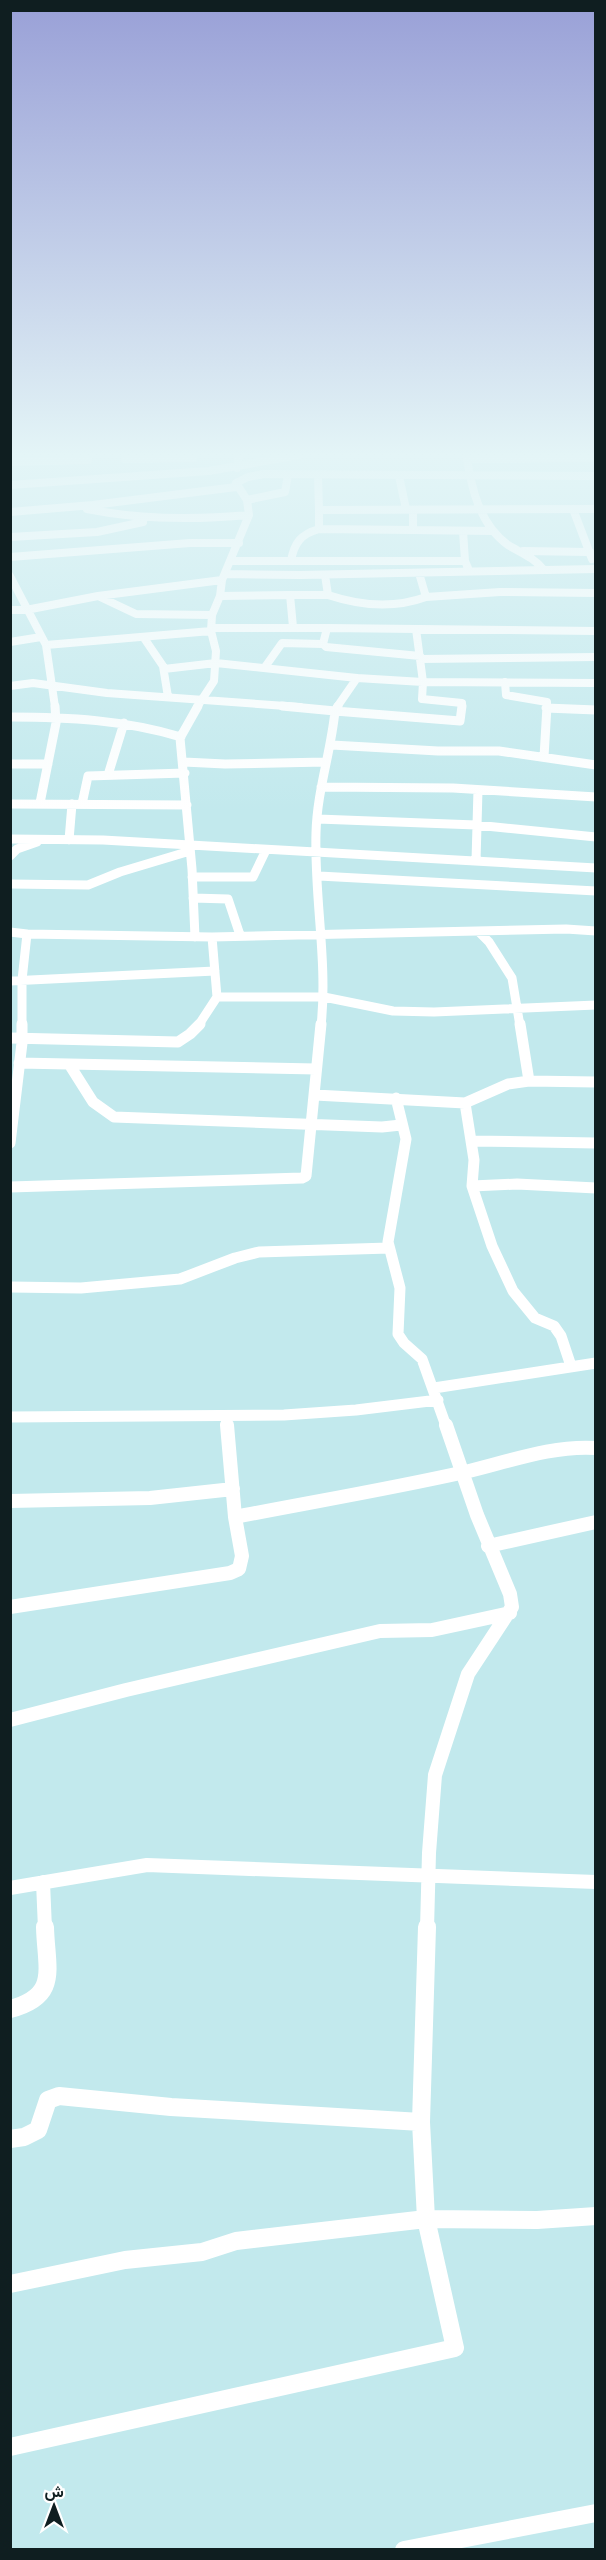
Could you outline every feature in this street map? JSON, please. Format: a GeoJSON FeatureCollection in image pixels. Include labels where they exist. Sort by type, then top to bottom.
{"type":"FeatureCollection","features":[{"type":"Feature","properties":{"kind":"street"},"geometry":{"type":"LineString","coordinates":[[195,937],[181,737],[189,719],[214,681],[216,651],[211,629],[212,615],[226,572]]}},
{"type":"Feature","properties":{"kind":"street"},"geometry":{"type":"LineString","coordinates":[[10,610],[26,610],[98,596],[224,577],[445,572]]}},
{"type":"Feature","properties":{"kind":"street"},"geometry":{"type":"LineString","coordinates":[[418,573],[426,597]]}},
{"type":"Feature","properties":{"kind":"street"},"geometry":{"type":"LineString","coordinates":[[325,575],[328,595]]}},
{"type":"Feature","properties":{"kind":"street"},"geometry":{"type":"LineString","coordinates":[[10,576],[14,588],[44,641],[54,688],[56,717],[40,804]]}},
{"type":"Feature","properties":{"kind":"street"},"geometry":{"type":"LineString","coordinates":[[220,596],[328,595],[357,604],[378,605],[419,600],[426,597],[500,592],[596,593]]}},
{"type":"Feature","properties":{"kind":"street"},"geometry":{"type":"LineString","coordinates":[[290,595],[293,627]]}},
{"type":"Feature","properties":{"kind":"street"},"geometry":{"type":"LineString","coordinates":[[98,596],[136,614],[212,615]]}},
{"type":"Feature","properties":{"kind":"street"},"geometry":{"type":"LineString","coordinates":[[10,615],[35,622]]}},
{"type":"Feature","properties":{"kind":"street"},"geometry":{"type":"LineString","coordinates":[[10,642],[144,638],[211,629],[293,627],[596,632]]}},
{"type":"Feature","properties":{"kind":"street"},"geometry":{"type":"LineString","coordinates":[[323,644],[327,628]]}},
{"type":"Feature","properties":{"kind":"street"},"geometry":{"type":"LineString","coordinates":[[10,686],[25,683],[54,688],[460,721],[462,703],[422,699],[423,682],[416,629]]}},
{"type":"Feature","properties":{"kind":"street"},"geometry":{"type":"LineString","coordinates":[[144,638],[164,669],[168,697]]}},
{"type":"Feature","properties":{"kind":"street"},"geometry":{"type":"LineString","coordinates":[[264,667],[282,644],[323,644],[326,647],[420,658],[596,657]]}},
{"type":"Feature","properties":{"kind":"street"},"geometry":{"type":"LineString","coordinates":[[164,669],[216,663],[357,678],[423,682],[596,682]]}},
{"type":"Feature","properties":{"kind":"street"},"geometry":{"type":"LineString","coordinates":[[10,1187],[302,1178],[308,1173],[324,997],[319,936],[318,819],[321,787],[325,762],[332,745],[335,711],[357,678]]}},
{"type":"Feature","properties":{"kind":"street"},"geometry":{"type":"LineString","coordinates":[[505,682],[505,694],[546,701],[544,757]]}},
{"type":"Feature","properties":{"kind":"street"},"geometry":{"type":"LineString","coordinates":[[546,708],[596,710]]}},
{"type":"Feature","properties":{"kind":"street"},"geometry":{"type":"LineString","coordinates":[[10,717],[56,717],[124,723],[154,728],[181,737]]}},
{"type":"Feature","properties":{"kind":"street"},"geometry":{"type":"LineString","coordinates":[[108,775],[124,723]]}},
{"type":"Feature","properties":{"kind":"street"},"geometry":{"type":"LineString","coordinates":[[332,745],[438,751],[499,751],[596,765]]}},
{"type":"Feature","properties":{"kind":"street"},"geometry":{"type":"LineString","coordinates":[[184,762],[225,764],[325,762]]}},
{"type":"Feature","properties":{"kind":"street"},"geometry":{"type":"LineString","coordinates":[[10,764],[48,764]]}},
{"type":"Feature","properties":{"kind":"street"},"geometry":{"type":"LineString","coordinates":[[82,804],[87,776],[185,773]]}},
{"type":"Feature","properties":{"kind":"street"},"geometry":{"type":"LineString","coordinates":[[321,787],[431,787],[596,797]]}},
{"type":"Feature","properties":{"kind":"street"},"geometry":{"type":"LineString","coordinates":[[476,861],[478,790]]}},
{"type":"Feature","properties":{"kind":"street"},"geometry":{"type":"LineString","coordinates":[[10,804],[187,805]]}},
{"type":"Feature","properties":{"kind":"street"},"geometry":{"type":"LineString","coordinates":[[69,840],[72,804]]}},
{"type":"Feature","properties":{"kind":"street"},"geometry":{"type":"LineString","coordinates":[[318,819],[476,825],[596,837]]}},
{"type":"Feature","properties":{"kind":"street"},"geometry":{"type":"LineString","coordinates":[[10,839],[69,840],[596,868]]}},
{"type":"Feature","properties":{"kind":"street"},"geometry":{"type":"LineString","coordinates":[[10,856],[17,849],[46,839]]}},
{"type":"Feature","properties":{"kind":"street"},"geometry":{"type":"LineString","coordinates":[[10,884],[88,885],[190,848]]}},
{"type":"Feature","properties":{"kind":"street"},"geometry":{"type":"LineString","coordinates":[[192,877],[253,878],[266,850]]}},
{"type":"Feature","properties":{"kind":"street"},"geometry":{"type":"LineString","coordinates":[[319,876],[596,891]]}},
{"type":"Feature","properties":{"kind":"street"},"geometry":{"type":"LineString","coordinates":[[193,898],[228,899],[240,935]]}},
{"type":"Feature","properties":{"kind":"street"},"geometry":{"type":"LineString","coordinates":[[10,932],[212,937],[566,929],[596,932]]}},
{"type":"Feature","properties":{"kind":"street"},"geometry":{"type":"LineString","coordinates":[[478,931],[489,942],[512,978],[529,1081]]}},
{"type":"Feature","properties":{"kind":"street"},"geometry":{"type":"LineString","coordinates":[[10,1143],[13,1102],[20,1063],[16,1038],[16,980],[27,934]]}},
{"type":"Feature","properties":{"kind":"street"},"geometry":{"type":"LineString","coordinates":[[16,1038],[178,1042],[194,1031],[217,997],[212,937]]}},
{"type":"Feature","properties":{"kind":"street"},"geometry":{"type":"LineString","coordinates":[[16,980],[215,971]]}},
{"type":"Feature","properties":{"kind":"street"},"geometry":{"type":"LineString","coordinates":[[217,997],[324,997],[393,1011],[434,1012],[596,1005]]}},
{"type":"Feature","properties":{"kind":"street"},"geometry":{"type":"LineString","coordinates":[[20,1063],[316,1069]]}},
{"type":"Feature","properties":{"kind":"street"},"geometry":{"type":"LineString","coordinates":[[69,1064],[78,1082],[99,1109],[114,1117],[382,1127],[401,1125]]}},
{"type":"Feature","properties":{"kind":"street"},"geometry":{"type":"LineString","coordinates":[[315,1095],[465,1103],[508,1084],[529,1081],[596,1082]]}},
{"type":"Feature","properties":{"kind":"street"},"geometry":{"type":"LineString","coordinates":[[10,2447],[455,2348],[426,2219],[421,2122],[429,1853],[438,1761],[468,1674],[512,1607],[510,1594],[488,1546],[422,1359],[404,1343],[398,1334],[400,1288],[389,1248],[389,1228],[406,1138],[396,1098]]}},
{"type":"Feature","properties":{"kind":"street"},"geometry":{"type":"LineString","coordinates":[[465,1103],[474,1160],[472,1186],[492,1246],[513,1291],[535,1318],[554,1326],[565,1345],[571,1366]]}},
{"type":"Feature","properties":{"kind":"street"},"geometry":{"type":"LineString","coordinates":[[471,1141],[596,1143]]}},
{"type":"Feature","properties":{"kind":"street"},"geometry":{"type":"LineString","coordinates":[[472,1186],[517,1184],[596,1188]]}},
{"type":"Feature","properties":{"kind":"street"},"geometry":{"type":"LineString","coordinates":[[10,1287],[81,1288],[180,1279],[259,1252],[389,1248]]}},
{"type":"Feature","properties":{"kind":"street"},"geometry":{"type":"LineString","coordinates":[[10,1418],[284,1415],[356,1410],[571,1366],[596,1363]]}},
{"type":"Feature","properties":{"kind":"street"},"geometry":{"type":"LineString","coordinates":[[10,1607],[230,1573],[239,1569],[242,1563],[235,1517],[226,1416]]}},
{"type":"Feature","properties":{"kind":"street"},"geometry":{"type":"LineString","coordinates":[[235,1517],[463,1472],[567,1448],[586,1446],[596,1448]]}},
{"type":"Feature","properties":{"kind":"street"},"geometry":{"type":"LineString","coordinates":[[10,1502],[150,1498],[233,1489]]}},
{"type":"Feature","properties":{"kind":"street"},"geometry":{"type":"LineString","coordinates":[[488,1546],[596,1522]]}},
{"type":"Feature","properties":{"kind":"street"},"geometry":{"type":"LineString","coordinates":[[10,1720],[126,1690],[380,1631],[432,1630],[510,1613]]}},
{"type":"Feature","properties":{"kind":"street"},"geometry":{"type":"LineString","coordinates":[[10,1888],[147,1865],[596,1882]]}},
{"type":"Feature","properties":{"kind":"street"},"geometry":{"type":"LineString","coordinates":[[10,2009],[33,2003],[42,1995],[47,1983],[43,1882]]}},
{"type":"Feature","properties":{"kind":"street"},"geometry":{"type":"LineString","coordinates":[[10,2139],[24,2137],[38,2130],[48,2100],[59,2096],[171,2107],[421,2122]]}},
{"type":"Feature","properties":{"kind":"street"},"geometry":{"type":"LineString","coordinates":[[10,2284],[125,2260],[202,2252],[236,2241],[426,2219],[537,2220],[596,2216]]}},
{"type":"Feature","properties":{"kind":"street"},"geometry":{"type":"LineString","coordinates":[[404,2550],[596,2513]]}}]}
